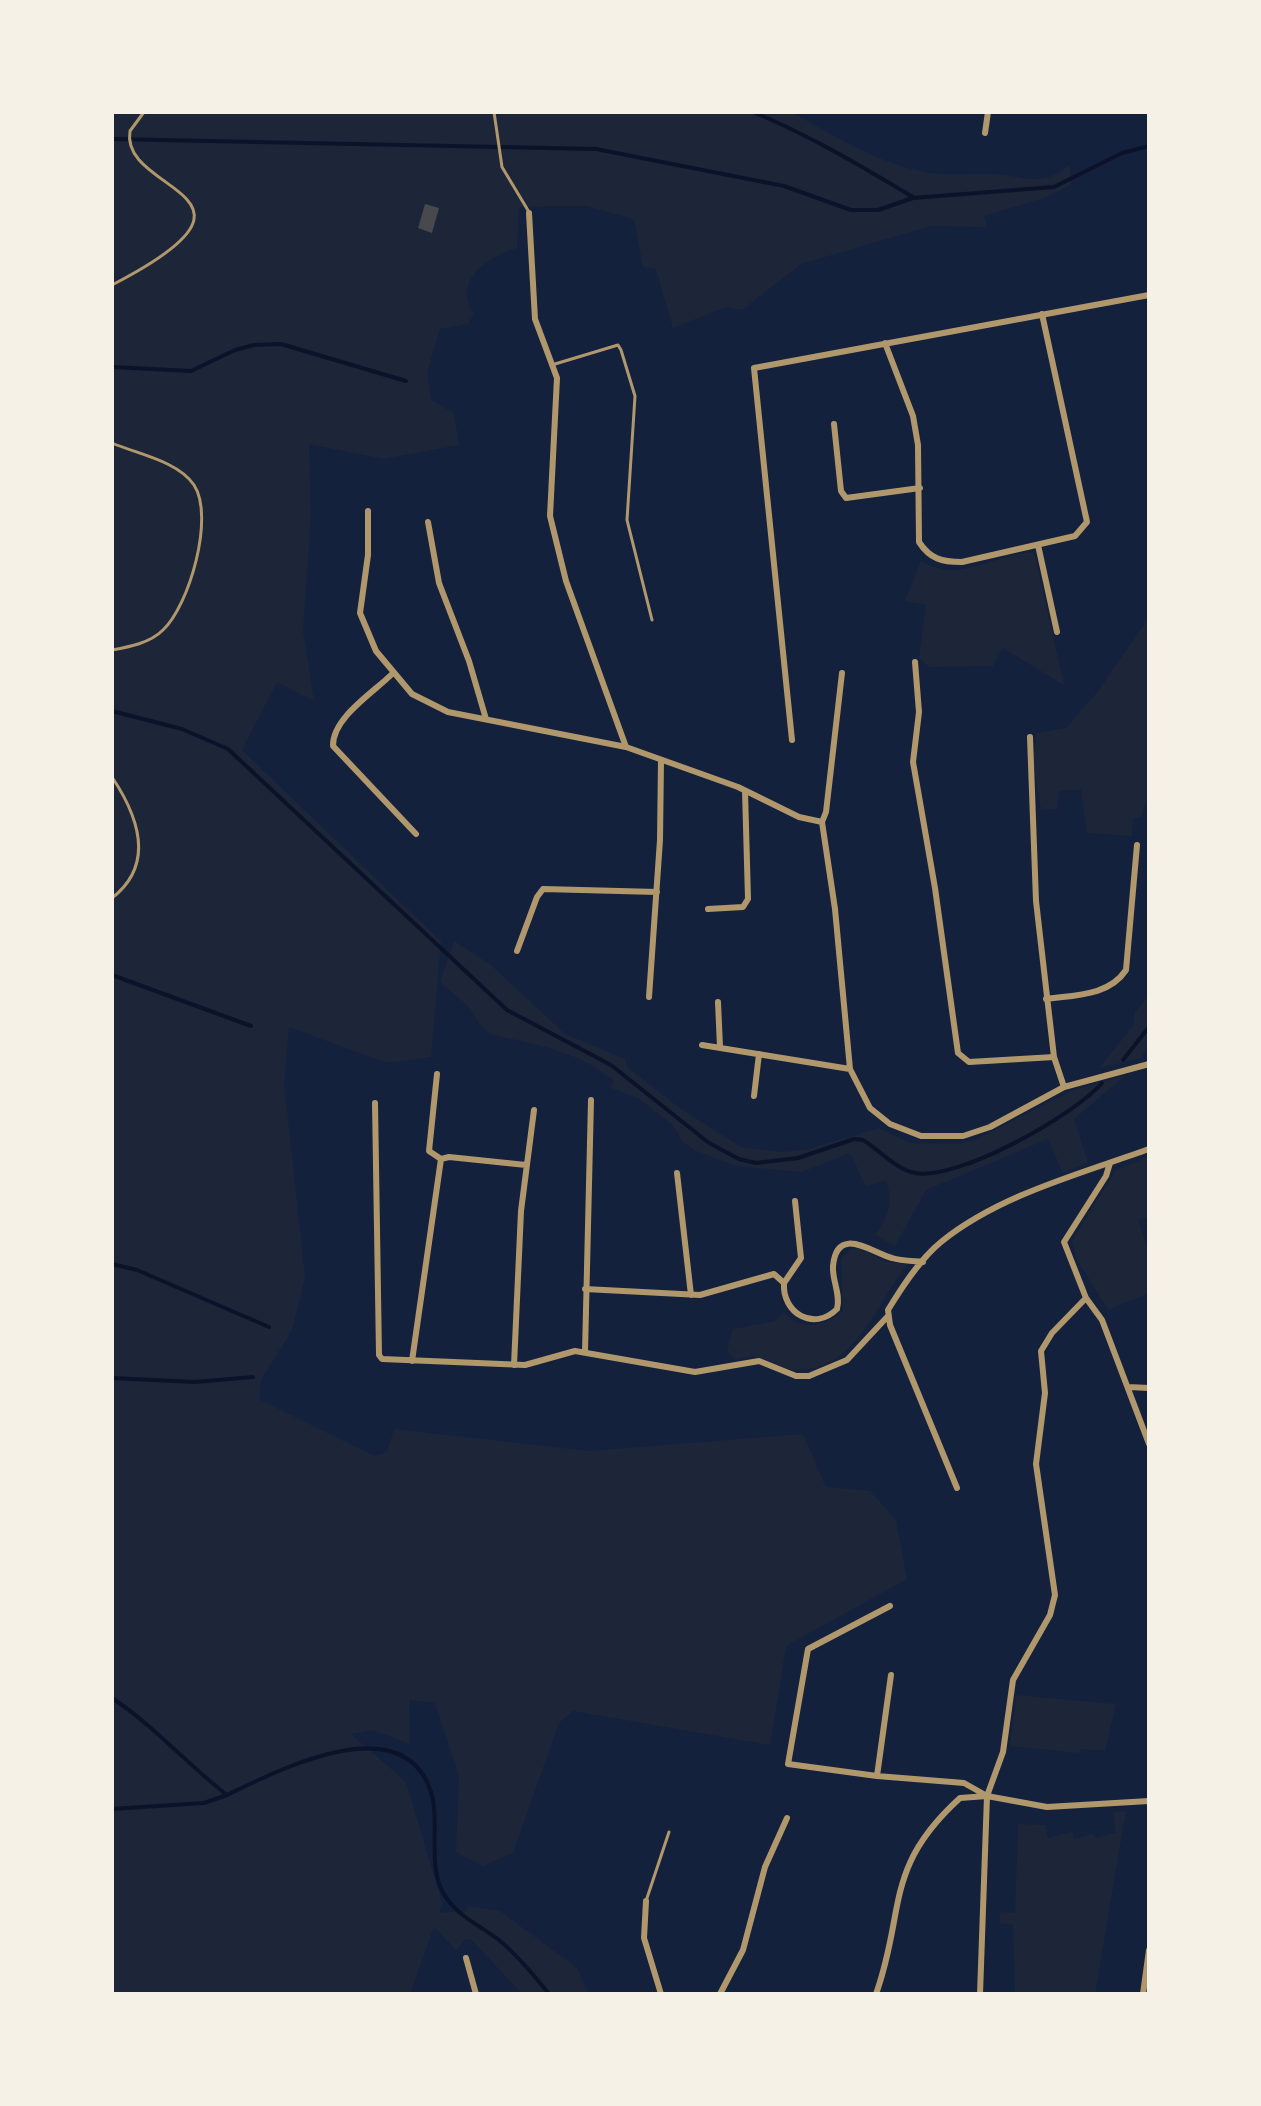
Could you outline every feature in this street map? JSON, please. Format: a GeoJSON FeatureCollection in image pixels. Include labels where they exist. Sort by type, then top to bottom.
{"type":"FeatureCollection","features":[{"type":"Feature","properties":{"kind":"street"},"geometry":{"type":"LineString","coordinates":[[985,133],[988,112]]}},
{"type":"Feature","properties":{"kind":"street"},"geometry":{"type":"LineString","coordinates":[[529,213],[535,319],[557,393],[550,516],[566,581],[626,747]]}},
{"type":"Feature","properties":{"kind":"street"},"geometry":{"type":"LineString","coordinates":[[792,740],[753,371],[758,365],[1149,295]]}},
{"type":"Feature","properties":{"kind":"street"},"geometry":{"type":"LineString","coordinates":[[885,343],[913,416],[921,466],[919,542],[932,557],[945,562],[962,562],[1080,533],[1088,514],[1042,314]]}},
{"type":"Feature","properties":{"kind":"street"},"geometry":{"type":"LineString","coordinates":[[834,424],[841,491],[846,498],[920,488]]}},
{"type":"Feature","properties":{"kind":"street"},"geometry":{"type":"LineString","coordinates":[[368,511],[368,555],[360,613],[369,638],[392,674],[430,706],[626,747],[745,791],[799,817],[822,822]]}},
{"type":"Feature","properties":{"kind":"street"},"geometry":{"type":"LineString","coordinates":[[428,522],[439,583],[469,661],[486,719]]}},
{"type":"Feature","properties":{"kind":"street"},"geometry":{"type":"LineString","coordinates":[[1038,545],[1057,632]]}},
{"type":"Feature","properties":{"kind":"street"},"geometry":{"type":"LineString","coordinates":[[915,662],[919,712],[913,762],[938,903],[958,1053],[962,1060],[969,1062],[1054,1057]]}},
{"type":"Feature","properties":{"kind":"street"},"geometry":{"type":"LineString","coordinates":[[842,673],[826,812],[822,822],[835,909],[850,1069],[870,1108],[910,1134],[936,1138],[977,1132],[1064,1087],[1149,1064]]}},
{"type":"Feature","properties":{"kind":"street"},"geometry":{"type":"LineString","coordinates":[[392,674],[345,719],[334,735],[333,746],[416,834]]}},
{"type":"Feature","properties":{"kind":"street"},"geometry":{"type":"LineString","coordinates":[[1030,737],[1028,764],[1036,901],[1054,1057],[1064,1087]]}},
{"type":"Feature","properties":{"kind":"street"},"geometry":{"type":"LineString","coordinates":[[649,997],[657,892],[661,760]]}},
{"type":"Feature","properties":{"kind":"street"},"geometry":{"type":"LineString","coordinates":[[708,909],[743,907],[748,899],[745,791]]}},
{"type":"Feature","properties":{"kind":"street"},"geometry":{"type":"LineString","coordinates":[[1046,999],[1099,991],[1121,978],[1126,970],[1137,845]]}},
{"type":"Feature","properties":{"kind":"street"},"geometry":{"type":"LineString","coordinates":[[517,951],[543,889],[657,892]]}},
{"type":"Feature","properties":{"kind":"street"},"geometry":{"type":"LineString","coordinates":[[718,1002],[720,1047]]}},
{"type":"Feature","properties":{"kind":"street"},"geometry":{"type":"LineString","coordinates":[[702,1045],[850,1069]]}},
{"type":"Feature","properties":{"kind":"street"},"geometry":{"type":"LineString","coordinates":[[754,1096],[759,1054]]}},
{"type":"Feature","properties":{"kind":"street"},"geometry":{"type":"LineString","coordinates":[[437,1074],[429,1151],[441,1159],[449,1157],[526,1165]]}},
{"type":"Feature","properties":{"kind":"street"},"geometry":{"type":"LineString","coordinates":[[585,1352],[591,1100]]}},
{"type":"Feature","properties":{"kind":"street"},"geometry":{"type":"LineString","coordinates":[[375,1103],[374,1207],[379,1355],[388,1360],[514,1365],[569,1351],[695,1372],[759,1361],[785,1373],[809,1376],[847,1360],[888,1316],[893,1303],[944,1239],[998,1207],[1149,1149]]}},
{"type":"Feature","properties":{"kind":"street"},"geometry":{"type":"LineString","coordinates":[[514,1365],[526,1165],[534,1110]]}},
{"type":"Feature","properties":{"kind":"street"},"geometry":{"type":"LineString","coordinates":[[412,1361],[441,1159]]}},
{"type":"Feature","properties":{"kind":"street"},"geometry":{"type":"LineString","coordinates":[[1110,1163],[1106,1176],[1064,1239],[1086,1298],[1102,1320],[1149,1444]]}},
{"type":"Feature","properties":{"kind":"street"},"geometry":{"type":"LineString","coordinates":[[677,1173],[691,1295]]}},
{"type":"Feature","properties":{"kind":"street"},"geometry":{"type":"LineString","coordinates":[[795,1201],[801,1258],[784,1283],[786,1303],[796,1315],[810,1319],[824,1318],[837,1309],[833,1263],[839,1250],[845,1246],[860,1243],[890,1258],[923,1262]]}},
{"type":"Feature","properties":{"kind":"street"},"geometry":{"type":"LineString","coordinates":[[585,1289],[691,1295],[774,1274],[784,1283]]}},
{"type":"Feature","properties":{"kind":"street"},"geometry":{"type":"LineString","coordinates":[[980,1994],[987,1796],[1003,1752],[1013,1680],[1050,1615],[1055,1595],[1036,1464],[1045,1393],[1041,1351],[1052,1333],[1086,1298]]}},
{"type":"Feature","properties":{"kind":"street"},"geometry":{"type":"LineString","coordinates":[[888,1316],[957,1488]]}},
{"type":"Feature","properties":{"kind":"street"},"geometry":{"type":"LineString","coordinates":[[1128,1387],[1149,1388]]}},
{"type":"Feature","properties":{"kind":"street"},"geometry":{"type":"LineString","coordinates":[[890,1606],[808,1649],[788,1764],[964,1783],[987,1796]]}},
{"type":"Feature","properties":{"kind":"street"},"geometry":{"type":"LineString","coordinates":[[877,1776],[891,1675]]}},
{"type":"Feature","properties":{"kind":"street"},"geometry":{"type":"LineString","coordinates":[[876,1994],[898,1890],[912,1854],[960,1798],[987,1796],[1047,1807],[1149,1801]]}},
{"type":"Feature","properties":{"kind":"street"},"geometry":{"type":"LineString","coordinates":[[720,1994],[743,1950],[765,1867],[787,1818]]}},
{"type":"Feature","properties":{"kind":"street"},"geometry":{"type":"LineString","coordinates":[[646,1901],[644,1938],[661,1994]]}},
{"type":"Feature","properties":{"kind":"street"},"geometry":{"type":"LineString","coordinates":[[1143,1994],[1149,1950]]}},
{"type":"Feature","properties":{"kind":"street"},"geometry":{"type":"LineString","coordinates":[[466,1958],[476,1994]]}},
{"type":"Feature","properties":{"kind":"lane"},"geometry":{"type":"LineString","coordinates":[[112,285],[163,253],[189,231],[195,219],[193,206],[186,194],[145,168],[133,155],[130,131],[144,112]]}},
{"type":"Feature","properties":{"kind":"lane"},"geometry":{"type":"LineString","coordinates":[[494,112],[502,167],[529,213]]}},
{"type":"Feature","properties":{"kind":"lane"},"geometry":{"type":"LineString","coordinates":[[551,365],[618,345],[621,350],[635,396],[627,520],[652,620]]}},
{"type":"Feature","properties":{"kind":"lane"},"geometry":{"type":"LineString","coordinates":[[112,443],[185,476],[198,493],[202,522],[194,565],[169,624],[149,640],[112,650]]}},
{"type":"Feature","properties":{"kind":"lane"},"geometry":{"type":"LineString","coordinates":[[112,777],[132,811],[140,839],[131,876],[112,898]]}},
{"type":"Feature","properties":{"kind":"lane"},"geometry":{"type":"LineString","coordinates":[[646,1901],[669,1832]]}},
{"type":"Feature","properties":{"kind":"shaded area"},"geometry":{"type":"Polygon","coordinates":[[[112,112],[791,112],[870,154],[929,173],[995,174],[1042,179],[1070,165],[1071,185],[1044,198],[984,216],[987,227],[931,226],[801,264],[742,310],[726,307],[673,328],[656,269],[643,267],[634,219],[586,206],[519,207],[517,248],[495,257],[476,272],[467,291],[474,314],[468,324],[440,329],[427,373],[431,400],[454,413],[459,445],[384,459],[309,444],[311,516],[303,631],[314,701],[277,682],[242,750],[441,941],[431,1057],[387,1063],[289,1027],[284,1082],[305,1277],[292,1330],[261,1380],[259,1399],[374,1456],[387,1452],[394,1429],[589,1451],[803,1434],[826,1487],[870,1491],[896,1520],[907,1579],[786,1646],[770,1745],[573,1711],[559,1723],[513,1853],[483,1866],[456,1852],[459,1775],[435,1703],[409,1700],[410,1744],[373,1730],[351,1734],[406,1782],[442,1903],[439,1913],[465,1911],[468,1906],[500,1911],[577,1968],[589,1994],[522,1994],[471,1939],[466,1939],[456,1950],[434,1927],[410,1994],[112,1994],[112,112]]]}},
{"type":"Feature","properties":{"kind":"shaded area"},"geometry":{"type":"Polygon","coordinates":[[[1034,552],[1064,685],[1003,648],[993,666],[929,667],[919,658],[926,605],[905,601],[921,561],[949,570],[963,569],[1034,552]]]}},
{"type":"Feature","properties":{"kind":"shaded area"},"geometry":{"type":"Polygon","coordinates":[[[1149,617],[1149,793],[1141,817],[1133,818],[1132,836],[1087,833],[1081,790],[1059,791],[1057,809],[1041,810],[1033,760],[1037,733],[1066,728],[1099,690],[1149,617]]]}},
{"type":"Feature","properties":{"kind":"shaded area"},"geometry":{"type":"Polygon","coordinates":[[[454,941],[491,965],[565,1034],[625,1059],[627,1067],[681,1109],[741,1147],[783,1152],[809,1149],[879,1128],[910,1143],[959,1144],[977,1139],[1071,1091],[1126,1075],[1074,1119],[1088,1163],[1063,1173],[1048,1139],[926,1190],[895,1246],[875,1235],[888,1209],[886,1180],[866,1187],[850,1153],[802,1172],[736,1166],[696,1151],[683,1142],[672,1124],[638,1098],[611,1088],[614,1081],[587,1063],[556,1050],[491,1034],[480,1025],[469,1007],[440,982],[454,941]]]}},
{"type":"Feature","properties":{"kind":"shaded area"},"geometry":{"type":"Polygon","coordinates":[[[1149,995],[1149,1042],[1141,1058],[1099,1068],[1133,1026],[1135,1012],[1149,995]]]}},
{"type":"Feature","properties":{"kind":"shaded area"},"geometry":{"type":"Polygon","coordinates":[[[1149,1156],[1149,1217],[1138,1220],[1149,1253],[1149,1293],[1108,1310],[1076,1258],[1072,1241],[1115,1171],[1149,1156]]]}},
{"type":"Feature","properties":{"kind":"shaded area"},"geometry":{"type":"Polygon","coordinates":[[[860,1248],[886,1262],[908,1264],[864,1330],[837,1357],[821,1366],[801,1370],[756,1357],[735,1359],[727,1351],[733,1329],[776,1321],[783,1312],[798,1323],[820,1324],[843,1311],[841,1259],[851,1249],[860,1248]]]}},
{"type":"Feature","properties":{"kind":"shaded area"},"geometry":{"type":"Polygon","coordinates":[[[1016,1695],[1116,1704],[1105,1751],[1080,1749],[1079,1753],[1010,1746],[1016,1695]]]}},
{"type":"Feature","properties":{"kind":"shaded area"},"geometry":{"type":"Polygon","coordinates":[[[1126,1811],[1095,1994],[1015,1994],[1013,1925],[1000,1923],[1000,1912],[1015,1913],[1018,1824],[1045,1825],[1048,1838],[1072,1832],[1074,1839],[1094,1834],[1095,1838],[1116,1833],[1113,1812],[1126,1811]]]}},
{"type":"Feature","properties":{"kind":"building"},"geometry":{"type":"Polygon","coordinates":[[[425,204],[439,208],[432,233],[418,228],[425,204]]]}},
{"type":"Feature","properties":{"kind":"waterway"},"geometry":{"type":"LineString","coordinates":[[753,112],[815,141],[913,197]]}},
{"type":"Feature","properties":{"kind":"waterway"},"geometry":{"type":"LineString","coordinates":[[112,139],[596,149],[784,186],[851,210],[878,210],[913,198],[1054,187],[1122,153],[1149,146]]}},
{"type":"Feature","properties":{"kind":"waterway"},"geometry":{"type":"LineString","coordinates":[[112,367],[191,371],[235,350],[254,345],[281,344],[406,381]]}},
{"type":"Feature","properties":{"kind":"waterway"},"geometry":{"type":"LineString","coordinates":[[112,711],[182,729],[228,749],[507,1010],[611,1065],[709,1143],[739,1159],[756,1163],[798,1158],[854,1139],[863,1140],[908,1171],[934,1173],[985,1157],[1014,1143],[1067,1112],[1102,1083]]}},
{"type":"Feature","properties":{"kind":"waterway"},"geometry":{"type":"LineString","coordinates":[[112,975],[251,1026]]}},
{"type":"Feature","properties":{"kind":"waterway"},"geometry":{"type":"LineString","coordinates":[[1123,1060],[1149,1027]]}},
{"type":"Feature","properties":{"kind":"waterway"},"geometry":{"type":"LineString","coordinates":[[112,1264],[137,1270],[269,1327]]}},
{"type":"Feature","properties":{"kind":"waterway"},"geometry":{"type":"LineString","coordinates":[[112,1378],[195,1382],[253,1377]]}},
{"type":"Feature","properties":{"kind":"waterway"},"geometry":{"type":"LineString","coordinates":[[112,1698],[227,1795],[276,1772],[337,1752],[367,1748],[394,1752],[416,1766],[431,1792],[434,1805],[435,1861],[440,1887],[452,1905],[506,1946],[549,1994]]}},
{"type":"Feature","properties":{"kind":"waterway"},"geometry":{"type":"LineString","coordinates":[[112,1809],[204,1803],[227,1795]]}}]}
